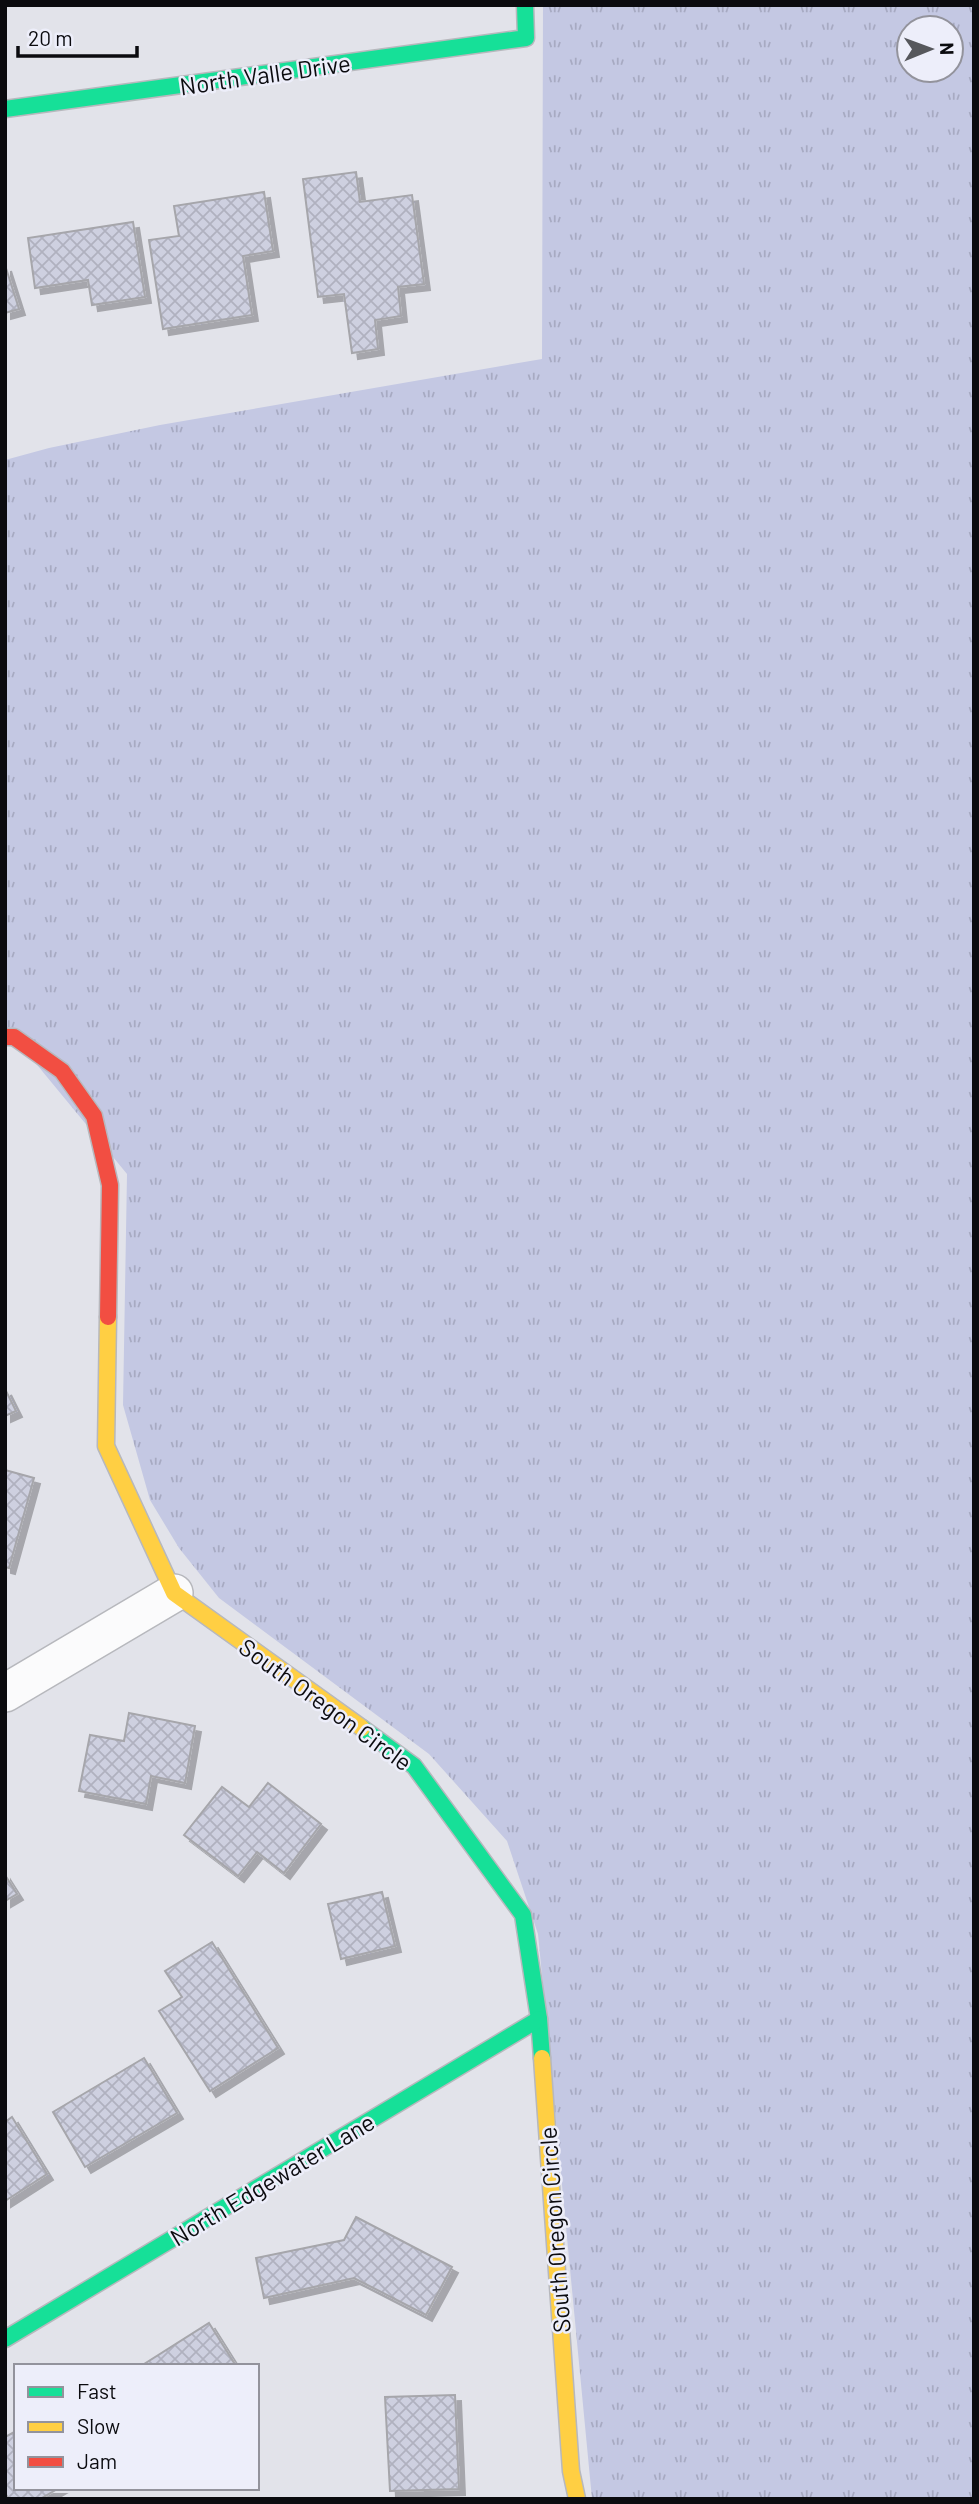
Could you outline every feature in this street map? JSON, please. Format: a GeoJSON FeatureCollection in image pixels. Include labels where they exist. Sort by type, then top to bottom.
{"type":"FeatureCollection","features":[{"type":"Feature","properties":{"kind":"street","name":"North Valle Drive"},"geometry":{"type":"LineString","coordinates":[[5,109],[526,38],[525,5]]}},
{"type":"Feature","properties":{"kind":"street","name":"South Oregon Circle"},"geometry":{"type":"LineString","coordinates":[[10,1037],[62,1071],[94,1116],[110,1185],[106,1446],[174,1593],[414,1766],[523,1915],[539,2019],[571,2472],[577,2499]]}},
{"type":"Feature","properties":{"kind":"street"},"geometry":{"type":"LineString","coordinates":[[5,1693],[174,1593]]}},
{"type":"Feature","properties":{"kind":"street","name":"North Edgewater Lane"},"geometry":{"type":"LineString","coordinates":[[5,2339],[539,2019]]}},
{"type":"Feature","properties":{"kind":"green space"},"geometry":{"type":"Polygon","coordinates":[[[543,5],[974,5],[974,2499],[592,2499],[538,1934],[507,1841],[429,1754],[219,1598],[179,1548],[150,1500],[123,1405],[127,1174],[5,1026],[5,460],[160,425],[542,359],[543,5]]]}},
{"type":"Feature","properties":{"kind":"building"},"geometry":{"type":"Polygon","coordinates":[[[356,172],[360,202],[412,195],[424,284],[398,287],[401,316],[375,320],[378,349],[352,353],[344,294],[318,297],[303,179],[356,172]]]}},
{"type":"Feature","properties":{"kind":"building"},"geometry":{"type":"Polygon","coordinates":[[[264,192],[273,251],[243,256],[252,315],[163,329],[149,240],[179,236],[174,206],[264,192]]]}},
{"type":"Feature","properties":{"kind":"building"},"geometry":{"type":"Polygon","coordinates":[[[133,222],[145,297],[92,305],[88,280],[35,288],[28,238],[133,222]]]}},
{"type":"Feature","properties":{"kind":"building"},"geometry":{"type":"Polygon","coordinates":[[[5,265],[19,309],[5,313],[5,265]]]}},
{"type":"Feature","properties":{"kind":"building"},"geometry":{"type":"Polygon","coordinates":[[[5,1389],[16,1411],[5,1416],[5,1389]]]}},
{"type":"Feature","properties":{"kind":"building"},"geometry":{"type":"Polygon","coordinates":[[[5,1470],[34,1478],[9,1568],[5,1567],[5,1470]]]}},
{"type":"Feature","properties":{"kind":"building"},"geometry":{"type":"Polygon","coordinates":[[[129,1713],[195,1726],[185,1783],[151,1776],[146,1804],[79,1791],[90,1735],[124,1741],[129,1713]]]}},
{"type":"Feature","properties":{"kind":"building"},"geometry":{"type":"Polygon","coordinates":[[[268,1783],[321,1824],[284,1873],[257,1852],[238,1876],[184,1835],[222,1787],[249,1807],[268,1783]]]}},
{"type":"Feature","properties":{"kind":"building"},"geometry":{"type":"Polygon","coordinates":[[[5,1875],[17,1894],[5,1901],[5,1875]]]}},
{"type":"Feature","properties":{"kind":"building"},"geometry":{"type":"Polygon","coordinates":[[[382,1892],[395,1946],[341,1959],[328,1904],[382,1892]]]}},
{"type":"Feature","properties":{"kind":"building"},"geometry":{"type":"Polygon","coordinates":[[[212,1942],[278,2048],[210,2091],[159,2011],[182,1997],[165,1971],[212,1942]]]}},
{"type":"Feature","properties":{"kind":"building"},"geometry":{"type":"Polygon","coordinates":[[[144,2058],[177,2113],[85,2167],[53,2112],[144,2058]]]}},
{"type":"Feature","properties":{"kind":"building"},"geometry":{"type":"Polygon","coordinates":[[[12,2117],[47,2174],[5,2201],[5,2122],[12,2117]]]}},
{"type":"Feature","properties":{"kind":"building"},"geometry":{"type":"Polygon","coordinates":[[[356,2217],[452,2267],[426,2315],[354,2278],[264,2298],[256,2258],[344,2240],[356,2217]]]}},
{"type":"Feature","properties":{"kind":"building"},"geometry":{"type":"Polygon","coordinates":[[[209,2323],[235,2364],[144,2364],[209,2323]]]}},
{"type":"Feature","properties":{"kind":"building"},"geometry":{"type":"Polygon","coordinates":[[[455,2395],[459,2489],[390,2491],[385,2397],[455,2395]]]}},
{"type":"Feature","properties":{"kind":"building"},"geometry":{"type":"Polygon","coordinates":[[[14,2432],[14,2490],[56,2490],[40,2499],[9,2499],[5,2493],[5,2437],[14,2432]]]}},
{"type":"Feature","properties":{"kind":"traffic: fast"},"geometry":{"type":"LineString","coordinates":[[5,109],[526,38],[525,5]]}},
{"type":"Feature","properties":{"kind":"traffic: fast"},"geometry":{"type":"LineString","coordinates":[[362,1728],[414,1766],[523,1915],[539,2019],[542,2058]]}},
{"type":"Feature","properties":{"kind":"traffic: fast"},"geometry":{"type":"LineString","coordinates":[[5,2339],[539,2019]]}},
{"type":"Feature","properties":{"kind":"traffic: slow"},"geometry":{"type":"LineString","coordinates":[[108,1317],[106,1446],[174,1593],[362,1728]]}},
{"type":"Feature","properties":{"kind":"traffic: slow"},"geometry":{"type":"LineString","coordinates":[[542,2058],[571,2471],[577,2499]]}},
{"type":"Feature","properties":{"kind":"traffic: jam"},"geometry":{"type":"LineString","coordinates":[[5,1037],[14,1037],[62,1071],[94,1116],[110,1185],[108,1317]]}}]}
